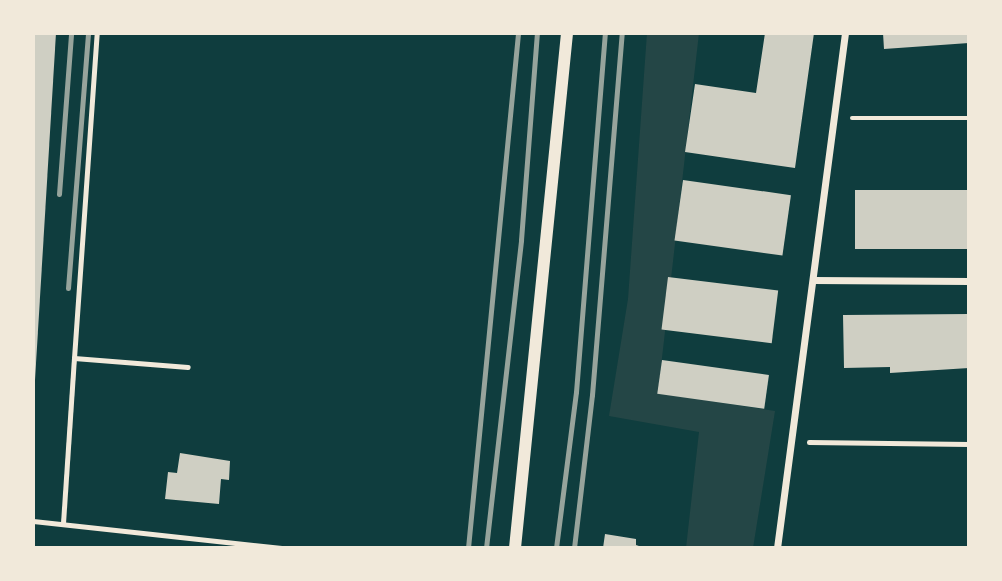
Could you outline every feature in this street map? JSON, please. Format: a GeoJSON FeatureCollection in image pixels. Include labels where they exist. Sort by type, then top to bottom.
{"type":"FeatureCollection","features":[{"type":"Feature","properties":{"kind":"street"},"geometry":{"type":"LineString","coordinates":[[515,548],[550,236],[567,33]]}},
{"type":"Feature","properties":{"kind":"street"},"geometry":{"type":"LineString","coordinates":[[776,548],[845,33]]}},
{"type":"Feature","properties":{"kind":"street"},"geometry":{"type":"LineString","coordinates":[[813,280],[969,281]]}},
{"type":"Feature","properties":{"kind":"lane"},"geometry":{"type":"LineString","coordinates":[[62,523],[97,33]]}},
{"type":"Feature","properties":{"kind":"lane"},"geometry":{"type":"LineString","coordinates":[[74,358],[188,367]]}},
{"type":"Feature","properties":{"kind":"lane"},"geometry":{"type":"LineString","coordinates":[[33,520],[282,548]]}},
{"type":"Feature","properties":{"kind":"path"},"geometry":{"type":"LineString","coordinates":[[834,118],[969,118]]}},
{"type":"Feature","properties":{"kind":"path"},"geometry":{"type":"LineString","coordinates":[[792,441],[838,445],[969,444]]}},
{"type":"Feature","properties":{"kind":"shaded area"},"geometry":{"type":"Polygon","coordinates":[[[647,33],[699,33],[658,393],[775,411],[753,548],[686,548],[699,432],[609,416],[628,299],[647,33]]]}},
{"type":"Feature","properties":{"kind":"building"},"geometry":{"type":"Polygon","coordinates":[[[33,33],[56,33],[35,380],[33,380],[33,33]]]}},
{"type":"Feature","properties":{"kind":"building"},"geometry":{"type":"Polygon","coordinates":[[[765,33],[814,33],[795,168],[685,152],[695,84],[756,93],[765,33]]]}},
{"type":"Feature","properties":{"kind":"building"},"geometry":{"type":"Polygon","coordinates":[[[883,33],[969,33],[969,43],[884,49],[883,33]]]}},
{"type":"Feature","properties":{"kind":"building"},"geometry":{"type":"Polygon","coordinates":[[[683,180],[791,195],[782,256],[675,240],[683,180]]]}},
{"type":"Feature","properties":{"kind":"building"},"geometry":{"type":"Polygon","coordinates":[[[855,190],[969,190],[969,249],[855,249],[855,190]]]}},
{"type":"Feature","properties":{"kind":"building"},"geometry":{"type":"Polygon","coordinates":[[[668,277],[778,291],[772,343],[662,330],[668,277]]]}},
{"type":"Feature","properties":{"kind":"building"},"geometry":{"type":"Polygon","coordinates":[[[969,314],[969,368],[890,373],[890,367],[844,368],[843,315],[969,314]]]}},
{"type":"Feature","properties":{"kind":"building"},"geometry":{"type":"Polygon","coordinates":[[[662,360],[769,375],[764,409],[657,394],[662,360]]]}},
{"type":"Feature","properties":{"kind":"building"},"geometry":{"type":"Polygon","coordinates":[[[180,453],[230,461],[229,480],[221,479],[219,504],[165,499],[168,472],[177,473],[180,453]]]}},
{"type":"Feature","properties":{"kind":"building"},"geometry":{"type":"Polygon","coordinates":[[[605,534],[636,539],[636,545],[645,548],[603,548],[605,534]]]}},
{"type":"Feature","properties":{"kind":"railway"},"geometry":{"type":"LineString","coordinates":[[59,194],[71,33]]}},
{"type":"Feature","properties":{"kind":"railway"},"geometry":{"type":"LineString","coordinates":[[68,288],[88,33]]}},
{"type":"Feature","properties":{"kind":"railway"},"geometry":{"type":"LineString","coordinates":[[468,548],[518,33]]}},
{"type":"Feature","properties":{"kind":"railway"},"geometry":{"type":"LineString","coordinates":[[486,548],[521,240],[537,33]]}},
{"type":"Feature","properties":{"kind":"railway"},"geometry":{"type":"LineString","coordinates":[[556,548],[576,392],[605,33]]}},
{"type":"Feature","properties":{"kind":"railway"},"geometry":{"type":"LineString","coordinates":[[574,548],[592,395],[622,33]]}}]}
